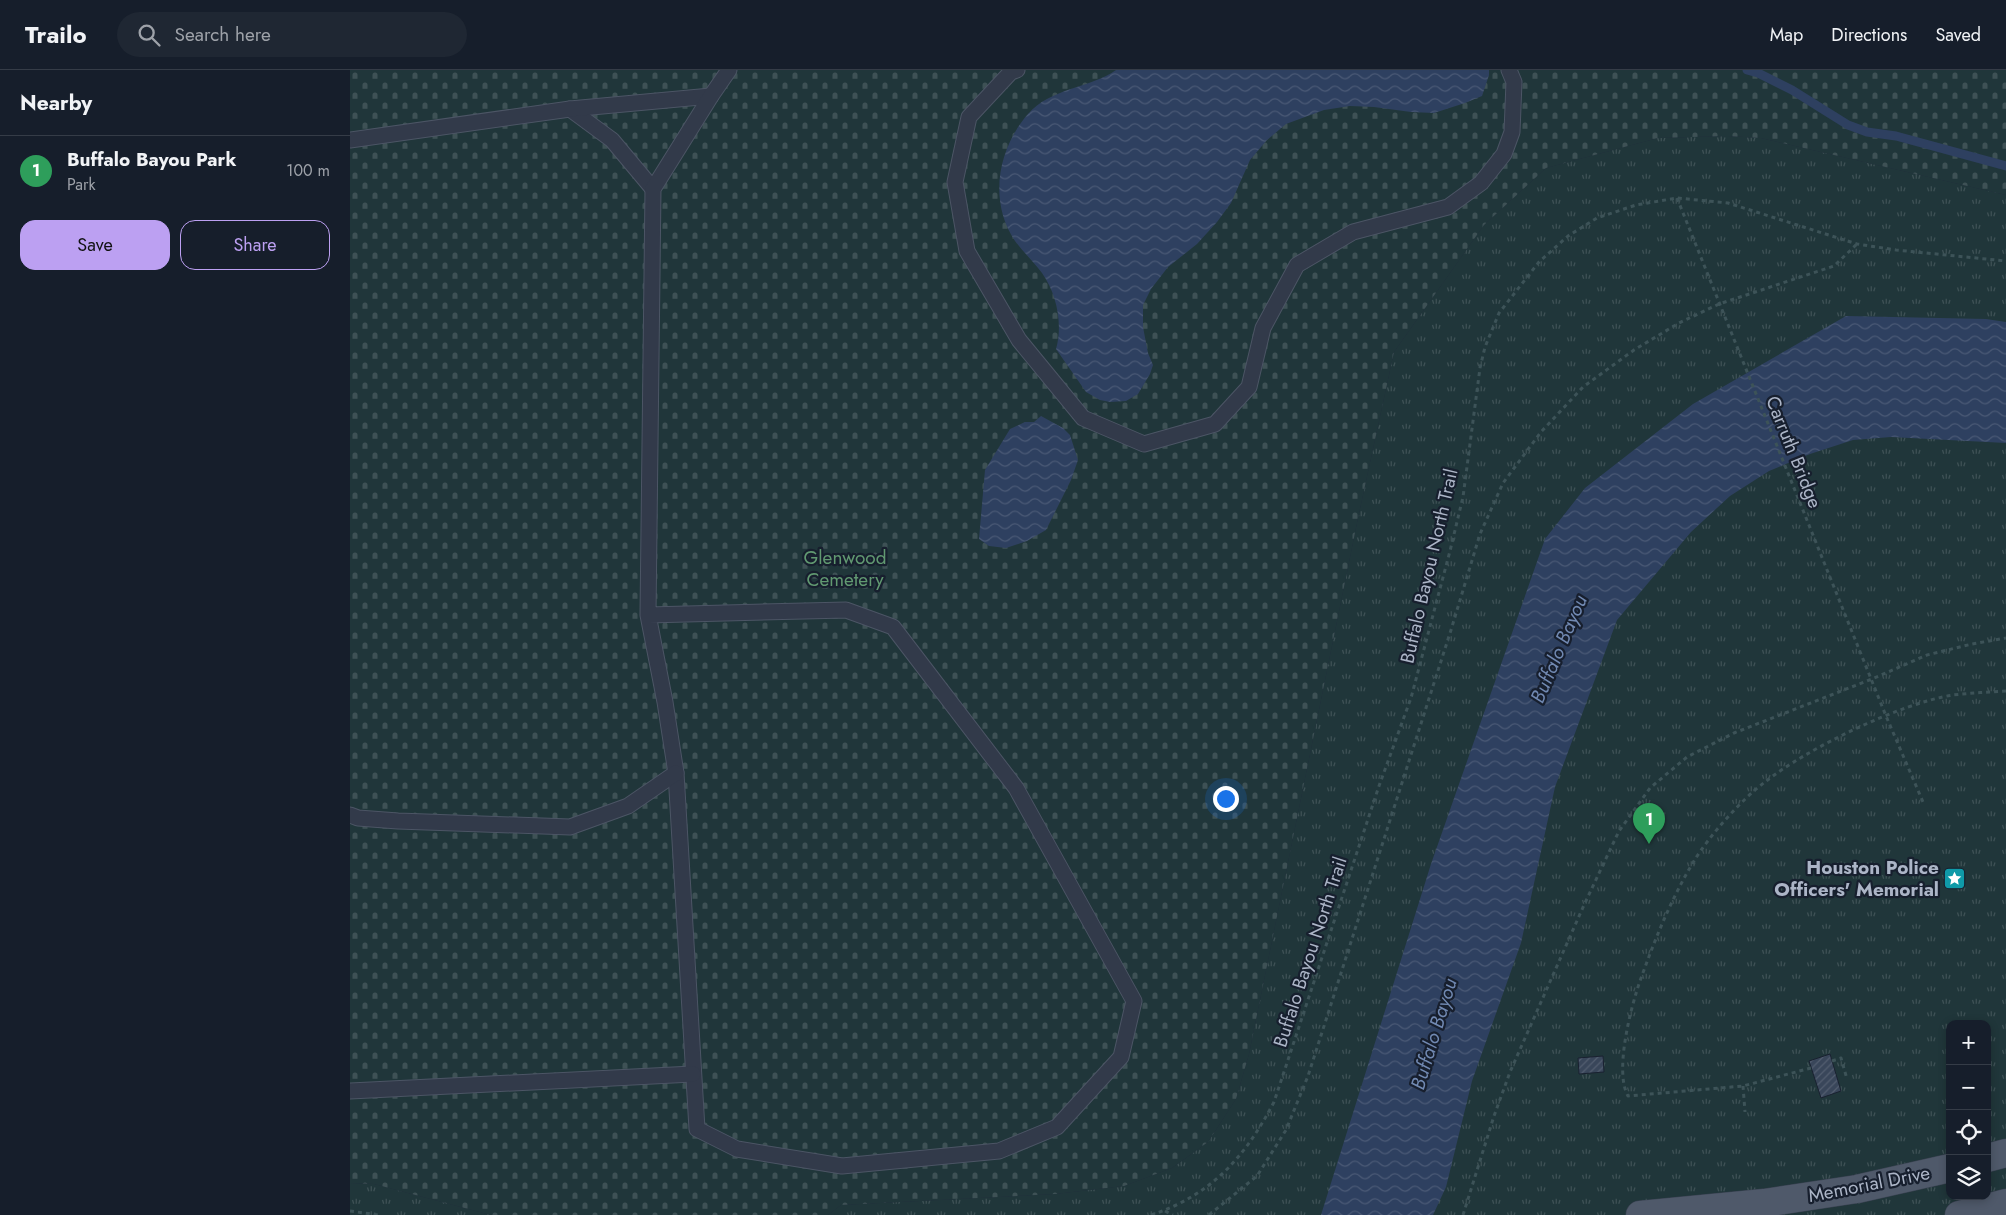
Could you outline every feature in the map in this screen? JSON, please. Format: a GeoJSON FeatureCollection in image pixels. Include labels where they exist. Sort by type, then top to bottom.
{"type":"FeatureCollection","features":[{"type":"Feature","properties":{"kind":"main road"},"geometry":{"type":"LineString","coordinates":[[1991,1157],[2006,1153]]}},
{"type":"Feature","properties":{"kind":"main road","name":"Memorial Drive"},"geometry":{"type":"LineString","coordinates":[[1640,1215],[1773,1202],[1856,1189],[1946,1169]]}},
{"type":"Feature","properties":{"kind":"main road"},"geometry":{"type":"LineString","coordinates":[[1959,1215],[2006,1203]]}},
{"type":"Feature","properties":{"kind":"lane"},"geometry":{"type":"LineString","coordinates":[[648,615],[846,610],[893,627],[1016,788],[1134,1001],[1121,1056],[1057,1127],[999,1151],[842,1166],[737,1149],[698,1129],[693,1074],[676,772],[666,702],[648,615],[653,189],[710,96],[729,70]]}},
{"type":"Feature","properties":{"kind":"lane"},"geometry":{"type":"LineString","coordinates":[[1017,70],[1011,72],[969,117],[955,182],[967,251],[1019,340],[1083,418],[1144,444],[1215,424],[1249,387],[1263,328],[1297,265],[1353,232],[1448,207],[1481,183],[1504,154],[1512,132],[1514,82],[1509,70]]}},
{"type":"Feature","properties":{"kind":"lane"},"geometry":{"type":"LineString","coordinates":[[350,140],[570,108],[710,96]]}},
{"type":"Feature","properties":{"kind":"lane"},"geometry":{"type":"LineString","coordinates":[[570,108],[612,140],[653,189]]}},
{"type":"Feature","properties":{"kind":"lane"},"geometry":{"type":"LineString","coordinates":[[350,815],[358,818],[398,821],[570,827],[628,806],[676,772]]}},
{"type":"Feature","properties":{"kind":"lane"},"geometry":{"type":"LineString","coordinates":[[350,1091],[693,1074]]}},
{"type":"Feature","properties":{"kind":"path","name":"Buffalo Bayou North Trail"},"geometry":{"type":"LineString","coordinates":[[1151,1215],[1165,1210],[1212,1183],[1239,1158],[1260,1128],[1274,1102],[1379,786],[1411,698],[1463,497],[1485,347],[1499,314],[1539,262],[1568,236],[1597,218],[1636,204],[1677,198],[1728,203],[1857,244],[1896,250],[2006,261]]}},
{"type":"Feature","properties":{"kind":"path","name":"Carruth Bridge"},"geometry":{"type":"LineString","coordinates":[[1677,198],[1886,716],[1923,802]]}},
{"type":"Feature","properties":{"kind":"path"},"geometry":{"type":"LineString","coordinates":[[1209,1215],[1258,1176],[1286,1130],[1308,1076],[1448,640],[1480,534],[1503,483],[1541,432],[1584,387],[1634,350],[1679,323],[1719,304],[1834,266],[1857,244]]}},
{"type":"Feature","properties":{"kind":"path"},"geometry":{"type":"LineString","coordinates":[[1463,1215],[1510,1072],[1619,831],[1650,788],[1687,757],[1734,734],[1872,680],[1927,655],[2006,638]]}},
{"type":"Feature","properties":{"kind":"path"},"geometry":{"type":"LineString","coordinates":[[1811,1068],[1743,1086],[1628,1096],[1625,1090],[1623,1065],[1626,1032],[1635,996],[1657,933],[1695,859],[1746,798],[1793,762],[1886,716],[1915,706],[1952,695],[2006,691]]}},
{"type":"Feature","properties":{"kind":"path"},"geometry":{"type":"LineString","coordinates":[[1832,1061],[1841,1058],[1847,1079]]}},
{"type":"Feature","properties":{"kind":"path"},"geometry":{"type":"LineString","coordinates":[[1743,1086],[1745,1112]]}},
{"type":"Feature","properties":{"kind":"path"},"geometry":{"type":"LineString","coordinates":[[1165,1210],[1173,1215]]}},
{"type":"Feature","properties":{"kind":"path"},"geometry":{"type":"LineString","coordinates":[[350,1211],[378,1215]]}},
{"type":"Feature","properties":{"kind":"green space","name":"Glenwood Cemetery"},"geometry":{"type":"Polygon","coordinates":[[[350,70],[2006,70],[2006,195],[1761,138],[1727,136],[1658,138],[1546,168],[1484,225],[1394,352],[1358,518],[1249,1054],[1236,1099],[1208,1142],[1172,1168],[1124,1186],[1055,1194],[841,1205],[828,1215],[491,1215],[374,1184],[350,1183],[350,70]]]}},
{"type":"Feature","properties":{"kind":"green space"},"geometry":{"type":"Polygon","coordinates":[[[1727,136],[1761,138],[2006,195],[2006,1215],[828,1215],[841,1205],[1055,1194],[1124,1186],[1172,1168],[1208,1142],[1236,1099],[1249,1054],[1358,518],[1394,352],[1484,225],[1546,168],[1658,138],[1727,136]]]}},
{"type":"Feature","properties":{"kind":"green space"},"geometry":{"type":"Polygon","coordinates":[[[350,1183],[374,1184],[491,1215],[350,1215],[350,1183]]]}},
{"type":"Feature","properties":{"kind":"water"},"geometry":{"type":"Polygon","coordinates":[[[1116,70],[1489,70],[1489,75],[1482,96],[1434,113],[1350,106],[1324,110],[1286,124],[1267,140],[1250,160],[1231,203],[1217,222],[1197,244],[1168,267],[1151,289],[1143,305],[1143,327],[1148,353],[1153,365],[1150,374],[1138,394],[1126,401],[1110,402],[1100,400],[1086,392],[1056,349],[1059,320],[1052,290],[1042,273],[1015,241],[1001,209],[999,192],[1000,175],[1004,159],[1018,128],[1028,114],[1037,105],[1059,93],[1095,81],[1116,70]]]}},
{"type":"Feature","properties":{"kind":"water","name":"Buffalo Bayou"},"geometry":{"type":"Polygon","coordinates":[[[1846,316],[1986,319],[2006,322],[2006,443],[1891,437],[1853,440],[1810,454],[1769,471],[1730,496],[1691,532],[1617,620],[1555,787],[1521,943],[1472,1081],[1446,1187],[1433,1215],[1321,1215],[1431,864],[1545,539],[1585,488],[1693,404],[1846,316]]]}},
{"type":"Feature","properties":{"kind":"water"},"geometry":{"type":"Polygon","coordinates":[[[1041,416],[1063,428],[1070,435],[1078,460],[1071,480],[1046,530],[1027,541],[1006,548],[989,546],[979,539],[985,470],[1010,429],[1025,422],[1034,422],[1041,416]]]}},
{"type":"Feature","properties":{"kind":"building"},"geometry":{"type":"Polygon","coordinates":[[[1830,1054],[1841,1091],[1821,1098],[1809,1061],[1830,1054]]]}},
{"type":"Feature","properties":{"kind":"building"},"geometry":{"type":"Polygon","coordinates":[[[1603,1056],[1604,1072],[1579,1074],[1578,1058],[1603,1056]]]}},
{"type":"Feature","properties":{"kind":"waterway"},"geometry":{"type":"LineString","coordinates":[[1747,70],[1758,73],[1792,90],[1848,125],[1867,132],[1896,136],[2006,166]]}},
{"type":"Feature","properties":{"kind":"place","name":"Buffalo Bayou Park"},"geometry":{"type":"Point","coordinates":[1649,844]}},
{"type":"Feature","properties":{"kind":"place","name":"Houston Police Officers' Memorial"},"geometry":{"type":"Point","coordinates":[1955,878]}}]}
